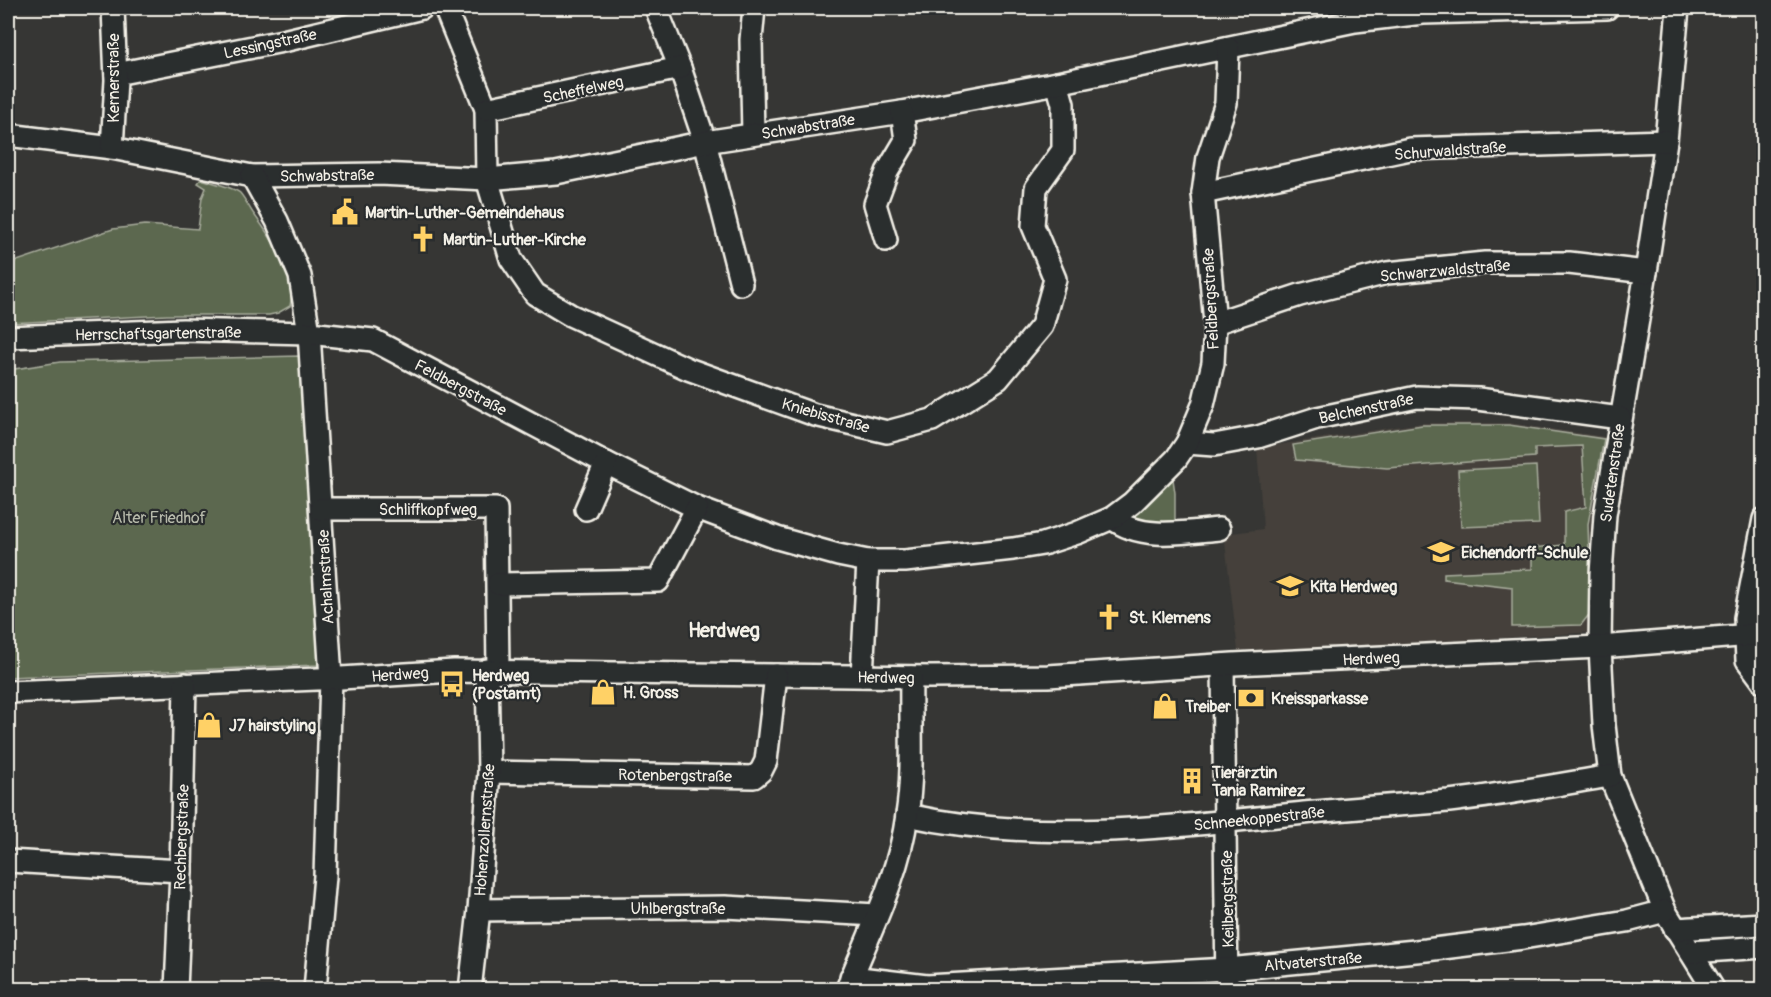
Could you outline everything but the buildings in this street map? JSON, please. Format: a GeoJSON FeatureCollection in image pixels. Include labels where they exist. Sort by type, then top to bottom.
{"type":"FeatureCollection","features":[{"type":"Feature","properties":{"kind":"street","name":"Kernerstraße"},"geometry":{"type":"LineString","coordinates":[[112,148],[116,74],[113,8]]}},
{"type":"Feature","properties":{"kind":"street","name":"Lessingstraße"},"geometry":{"type":"LineString","coordinates":[[116,74],[283,41],[422,8]]}},
{"type":"Feature","properties":{"kind":"street"},"geometry":{"type":"LineString","coordinates":[[445,8],[486,109]]}},
{"type":"Feature","properties":{"kind":"street"},"geometry":{"type":"LineString","coordinates":[[656,8],[680,68],[705,142],[741,284]]}},
{"type":"Feature","properties":{"kind":"street"},"geometry":{"type":"LineString","coordinates":[[753,134],[751,40],[754,8]]}},
{"type":"Feature","properties":{"kind":"street","name":"Schwabstraße"},"geometry":{"type":"LineString","coordinates":[[8,135],[112,148],[252,176],[379,174],[487,179],[556,173],[705,142],[902,112],[1057,83],[1355,21],[1423,12],[1607,8]]}},
{"type":"Feature","properties":{"kind":"street","name":"Sudetenstraße"},"geometry":{"type":"LineString","coordinates":[[1678,8],[1666,141],[1647,272],[1620,418],[1604,526],[1600,647],[1604,725],[1610,776],[1670,920],[1714,990]]}},
{"type":"Feature","properties":{"kind":"street","name":"Feldbergstraße"},"geometry":{"type":"LineString","coordinates":[[309,333],[373,340],[606,463],[698,508],[777,538],[868,561],[905,561],[1043,544],[1112,518],[1148,488],[1176,459],[1203,405],[1213,363],[1215,323],[1203,194],[1208,157],[1226,103],[1228,48]]}},
{"type":"Feature","properties":{"kind":"street","name":"Scheffelweg"},"geometry":{"type":"LineString","coordinates":[[486,109],[680,68]]}},
{"type":"Feature","properties":{"kind":"street","name":"Kniebisstraße"},"geometry":{"type":"LineString","coordinates":[[486,109],[487,179],[511,259],[535,294],[570,315],[688,369],[814,415],[887,432],[932,420],[998,379],[1042,327],[1055,279],[1033,226],[1036,188],[1063,150],[1063,104],[1057,83]]}},
{"type":"Feature","properties":{"kind":"street"},"geometry":{"type":"LineString","coordinates":[[885,240],[874,204],[887,172],[906,140],[902,112]]}},
{"type":"Feature","properties":{"kind":"street","name":"Schurwaldstraße"},"geometry":{"type":"LineString","coordinates":[[1203,194],[1410,149],[1666,141]]}},
{"type":"Feature","properties":{"kind":"street","name":"Achalmstraße"},"geometry":{"type":"LineString","coordinates":[[252,176],[277,221],[300,276],[309,333],[330,678],[325,876],[315,990]]}},
{"type":"Feature","properties":{"kind":"street","name":"Schwarzwaldstraße"},"geometry":{"type":"LineString","coordinates":[[1215,323],[1300,295],[1387,273],[1485,263],[1569,263],[1647,272]]}},
{"type":"Feature","properties":{"kind":"street","name":"Herrschaftsgartenstraße"},"geometry":{"type":"LineString","coordinates":[[8,337],[183,330],[309,333]]}},
{"type":"Feature","properties":{"kind":"street","name":"Belchenstraße"},"geometry":{"type":"LineString","coordinates":[[1186,443],[1214,445],[1258,437],[1317,418],[1418,397],[1478,399],[1620,418]]}},
{"type":"Feature","properties":{"kind":"street"},"geometry":{"type":"LineString","coordinates":[[586,509],[606,463]]}},
{"type":"Feature","properties":{"kind":"street"},"geometry":{"type":"LineString","coordinates":[[498,584],[658,581],[698,508]]}},
{"type":"Feature","properties":{"kind":"street","name":"Schliffkopfweg"},"geometry":{"type":"LineString","coordinates":[[321,509],[496,509],[498,584],[493,670]]}},
{"type":"Feature","properties":{"kind":"street"},"geometry":{"type":"LineString","coordinates":[[1112,518],[1121,525],[1156,532],[1178,533],[1219,529]]}},
{"type":"Feature","properties":{"kind":"street"},"geometry":{"type":"LineString","coordinates":[[1764,519],[1747,660],[1764,683]]}},
{"type":"Feature","properties":{"kind":"street"},"geometry":{"type":"LineString","coordinates":[[862,676],[868,561]]}},
{"type":"Feature","properties":{"kind":"street","name":"Herdweg"},"geometry":{"type":"LineString","coordinates":[[8,692],[493,670],[911,677],[1048,676],[1223,665],[1600,647],[1751,629]]}},
{"type":"Feature","properties":{"kind":"street","name":"Keilbergstraße"},"geometry":{"type":"LineString","coordinates":[[1223,665],[1228,979]]}},
{"type":"Feature","properties":{"kind":"street","name":"Hohenzollernstraße"},"geometry":{"type":"LineString","coordinates":[[470,990],[479,910],[489,772],[493,670]]}},
{"type":"Feature","properties":{"kind":"street","name":"Rotenbergstraße"},"geometry":{"type":"LineString","coordinates":[[489,772],[754,777],[761,771],[766,760],[776,675]]}},
{"type":"Feature","properties":{"kind":"street"},"geometry":{"type":"LineString","coordinates":[[849,983],[895,868],[907,815],[911,677]]}},
{"type":"Feature","properties":{"kind":"street","name":"Rechbergstraße"},"geometry":{"type":"LineString","coordinates":[[176,990],[185,684]]}},
{"type":"Feature","properties":{"kind":"street","name":"Schneekoppestraße"},"geometry":{"type":"LineString","coordinates":[[907,815],[945,824],[1071,832],[1226,823],[1303,813],[1449,801],[1610,776]]}},
{"type":"Feature","properties":{"kind":"street"},"geometry":{"type":"LineString","coordinates":[[8,861],[181,871]]}},
{"type":"Feature","properties":{"kind":"street","name":"Uhlbergstraße"},"geometry":{"type":"LineString","coordinates":[[479,910],[725,907],[877,915]]}},
{"type":"Feature","properties":{"kind":"street"},"geometry":{"type":"LineString","coordinates":[[1670,920],[1764,924]]}},
{"type":"Feature","properties":{"kind":"street","name":"Altvaterstraße"},"geometry":{"type":"LineString","coordinates":[[849,983],[927,986],[1228,979],[1523,938],[1627,921],[1670,920]]}},
{"type":"Feature","properties":{"kind":"street"},"geometry":{"type":"LineString","coordinates":[[1691,952],[1764,947]]}},
{"type":"Feature","properties":{"kind":"shaded area","name":"Eichendorff-Schule"},"geometry":{"type":"Polygon","coordinates":[[[1421,423],[1509,423],[1606,437],[1592,525],[1596,632],[1395,645],[1238,651],[1224,534],[1263,529],[1257,448],[1421,423]]]}},
{"type":"Feature","properties":{"kind":"green space"},"geometry":{"type":"Polygon","coordinates":[[[201,179],[232,189],[244,198],[281,256],[290,281],[290,306],[269,315],[167,315],[8,323],[8,264],[113,229],[145,225],[198,229],[202,198],[206,188],[198,183],[201,179]]]}},
{"type":"Feature","properties":{"kind":"green space","name":"Alter Friedhof"},"geometry":{"type":"Polygon","coordinates":[[[300,356],[319,665],[8,677],[8,370],[60,362],[300,356]]]}},
{"type":"Feature","properties":{"kind":"green space"},"geometry":{"type":"Polygon","coordinates":[[[1422,425],[1509,425],[1604,439],[1588,524],[1591,612],[1581,625],[1512,627],[1512,587],[1444,579],[1444,573],[1532,569],[1532,548],[1564,545],[1564,512],[1586,507],[1582,446],[1535,448],[1535,457],[1387,468],[1296,460],[1293,445],[1422,425]]]}},
{"type":"Feature","properties":{"kind":"green space"},"geometry":{"type":"Polygon","coordinates":[[[1536,466],[1539,524],[1461,527],[1458,470],[1536,466]]]}},
{"type":"Feature","properties":{"kind":"green space"},"geometry":{"type":"Polygon","coordinates":[[[1173,479],[1175,524],[1156,524],[1131,518],[1135,511],[1173,479]]]}},
{"type":"Feature","properties":{"kind":"place","name":"Martin-Luther-Gemeindehaus"},"geometry":{"type":"Point","coordinates":[345,212]}},
{"type":"Feature","properties":{"kind":"place","name":"Martin-Luther-Kirche"},"geometry":{"type":"Point","coordinates":[423,239]}},
{"type":"Feature","properties":{"kind":"place","name":"Eichendorff-Schule"},"geometry":{"type":"Point","coordinates":[1441,552]}},
{"type":"Feature","properties":{"kind":"place","name":"Kita Herdweg"},"geometry":{"type":"Point","coordinates":[1290,586]}},
{"type":"Feature","properties":{"kind":"place","name":"St. Klemens"},"geometry":{"type":"Point","coordinates":[1109,617]}},
{"type":"Feature","properties":{"kind":"place","name":"Herdweg (Postamt)"},"geometry":{"type":"Point","coordinates":[452,684]}},
{"type":"Feature","properties":{"kind":"place","name":"H. Gross"},"geometry":{"type":"Point","coordinates":[603,692]}},
{"type":"Feature","properties":{"kind":"place","name":"Kreissparkasse"},"geometry":{"type":"Point","coordinates":[1251,698]}},
{"type":"Feature","properties":{"kind":"place","name":"Treiber"},"geometry":{"type":"Point","coordinates":[1165,706]}},
{"type":"Feature","properties":{"kind":"place","name":"J7 hairstyling"},"geometry":{"type":"Point","coordinates":[209,725]}},
{"type":"Feature","properties":{"kind":"place","name":"Tierärztin Tania Ramirez"},"geometry":{"type":"Point","coordinates":[1192,781]}},
{"type":"Feature","properties":{"kind":"district","name":"Herdweg"},"geometry":{"type":"Point","coordinates":[724,630]}}]}
